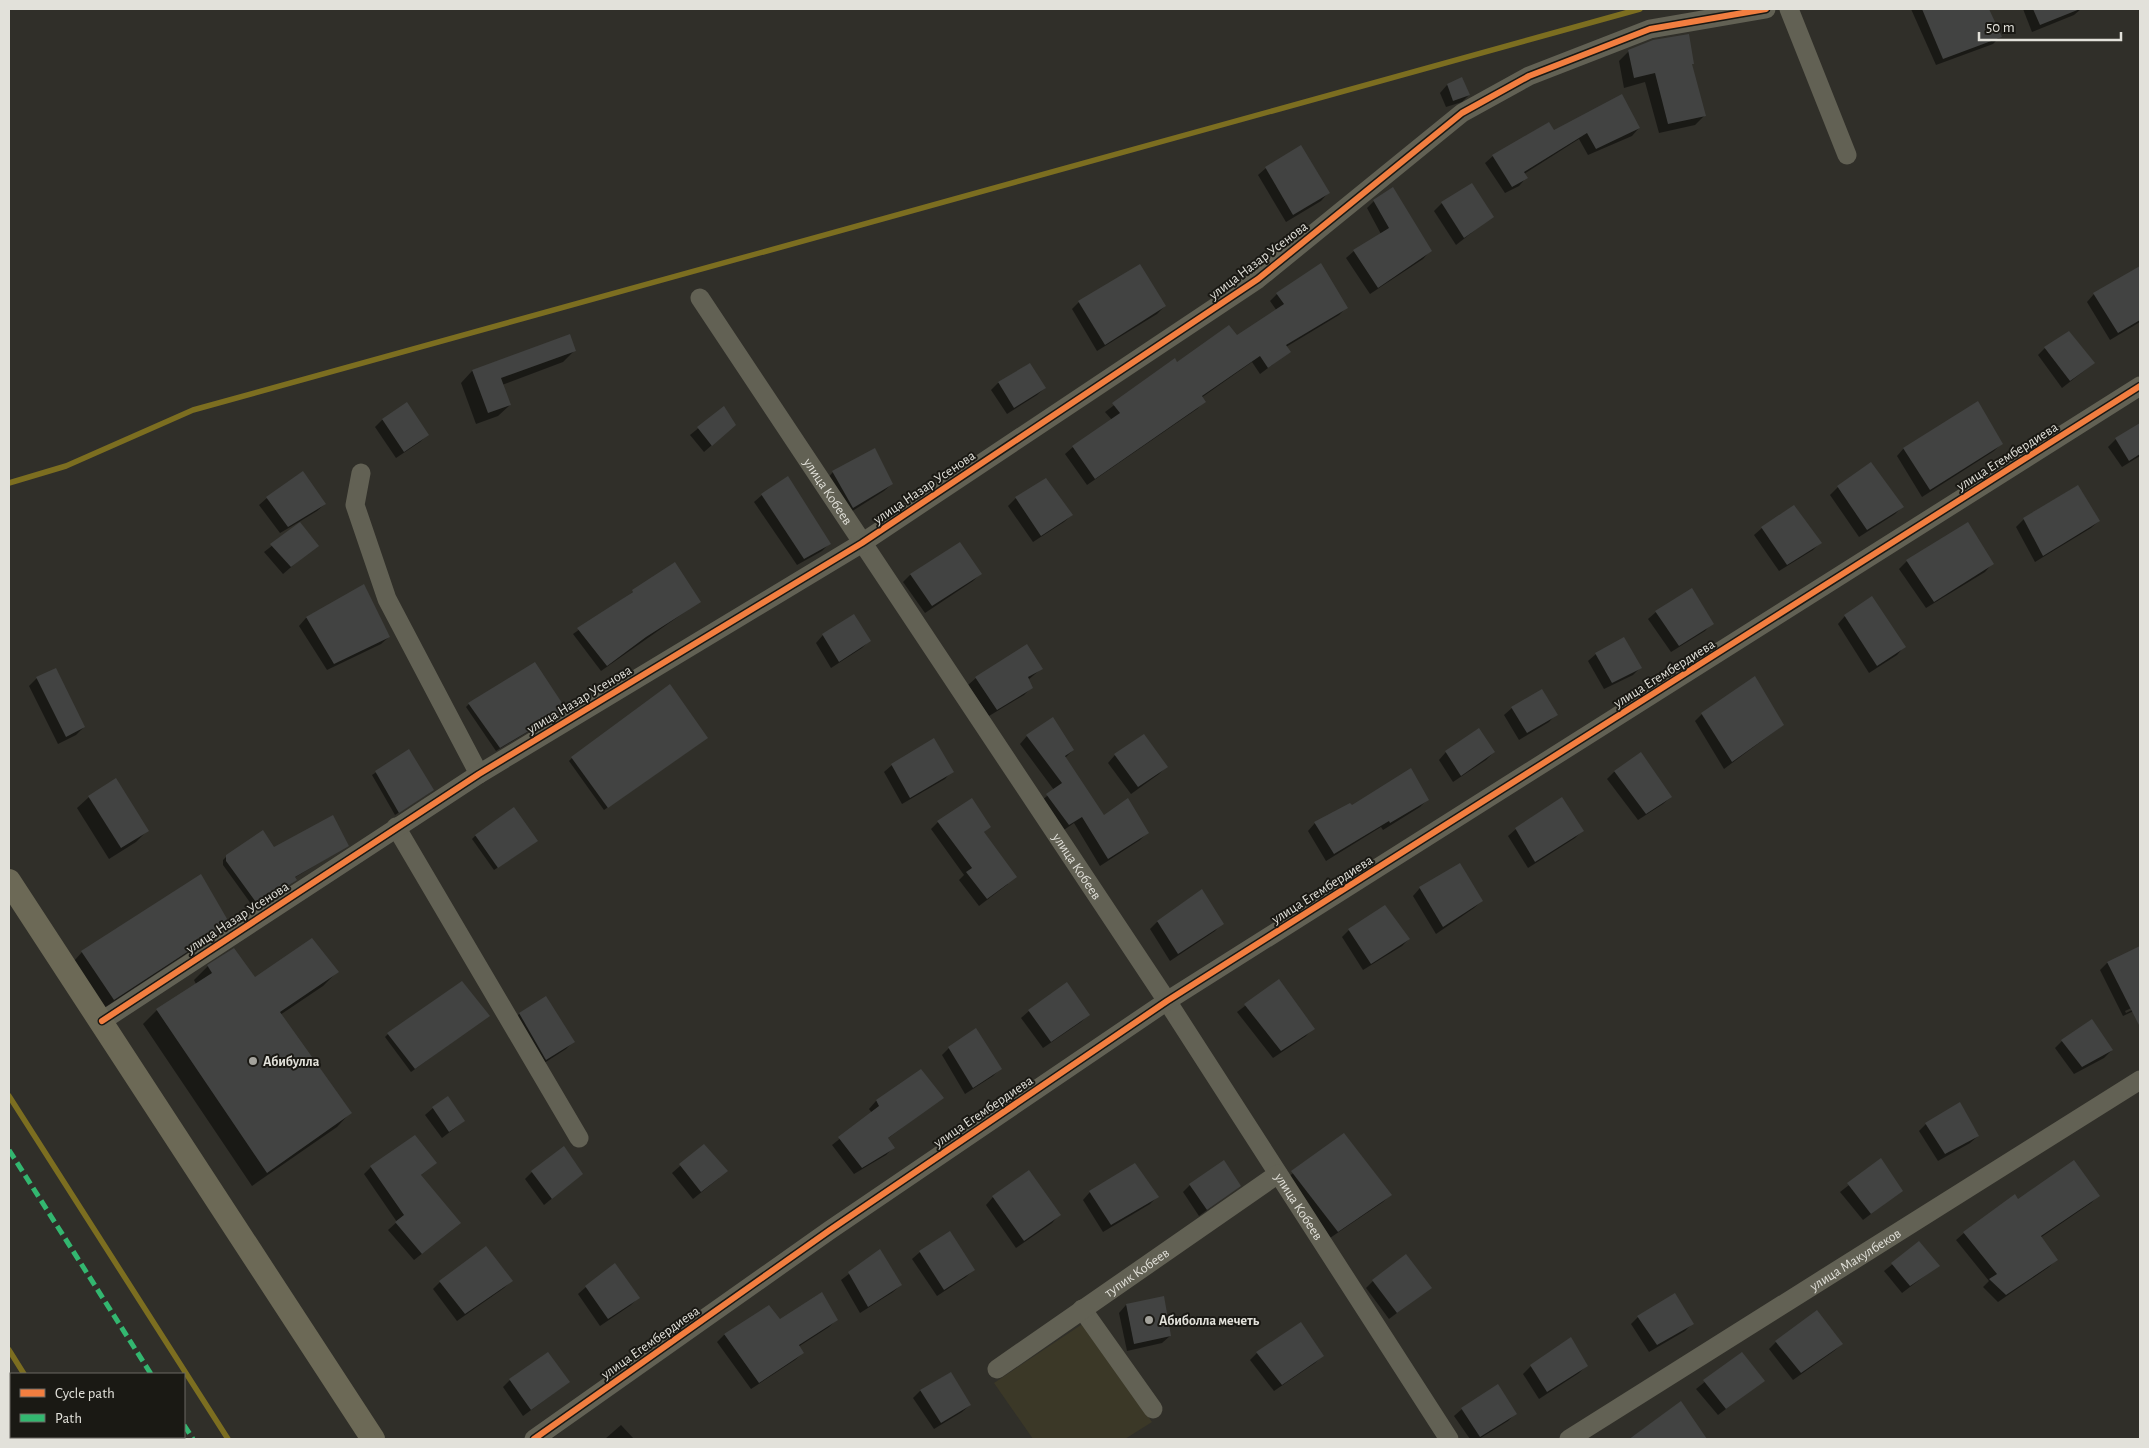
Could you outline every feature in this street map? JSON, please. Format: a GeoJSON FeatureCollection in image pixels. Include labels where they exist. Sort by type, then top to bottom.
{"type":"FeatureCollection","features":[{"type":"Feature","properties":{"kind":"main road"},"geometry":{"type":"LineString","coordinates":[[9,881],[373,1439]]}},
{"type":"Feature","properties":{"kind":"street","name":"улица Назар Усенова"},"geometry":{"type":"LineString","coordinates":[[102,1021],[479,774],[862,543],[1258,279],[1462,113],[1528,76],[1650,29],[1766,9]]}},
{"type":"Feature","properties":{"kind":"street"},"geometry":{"type":"LineString","coordinates":[[1789,9],[1847,154]]}},
{"type":"Feature","properties":{"kind":"street","name":"улица Кобеев"},"geometry":{"type":"LineString","coordinates":[[700,298],[1167,1001],[1449,1439]]}},
{"type":"Feature","properties":{"kind":"street","name":"улица Егембердиева"},"geometry":{"type":"LineString","coordinates":[[534,1439],[560,1432],[830,1230],[1167,1001],[2140,386]]}},
{"type":"Feature","properties":{"kind":"street"},"geometry":{"type":"LineString","coordinates":[[361,473],[355,505],[387,599],[479,774]]}},
{"type":"Feature","properties":{"kind":"street"},"geometry":{"type":"LineString","coordinates":[[396,827],[579,1138]]}},
{"type":"Feature","properties":{"kind":"street","name":"улица Макулбеков"},"geometry":{"type":"LineString","coordinates":[[1569,1439],[2140,1080]]}},
{"type":"Feature","properties":{"kind":"street","name":"тупик Кобеев"},"geometry":{"type":"LineString","coordinates":[[997,1370],[1278,1174]]}},
{"type":"Feature","properties":{"kind":"street"},"geometry":{"type":"LineString","coordinates":[[1082,1309],[1154,1409]]}},
{"type":"Feature","properties":{"kind":"shaded area"},"geometry":{"type":"Polygon","coordinates":[[[1084,1323],[1152,1422],[1125,1439],[1033,1439],[994,1383],[1084,1323]]]}},
{"type":"Feature","properties":{"kind":"building"},"geometry":{"type":"Polygon","coordinates":[[[1922,9],[1989,9],[2002,37],[1943,59],[1922,9]]]}},
{"type":"Feature","properties":{"kind":"building"},"geometry":{"type":"Polygon","coordinates":[[[2033,9],[2080,9],[2040,25],[2033,9]]]}},
{"type":"Feature","properties":{"kind":"building"},"geometry":{"type":"Polygon","coordinates":[[[1689,34],[1694,64],[1692,64],[1706,116],[1668,124],[1655,73],[1634,78],[1628,50],[1653,40],[1689,34]]]}},
{"type":"Feature","properties":{"kind":"building"},"geometry":{"type":"Polygon","coordinates":[[[1462,77],[1470,95],[1453,101],[1447,84],[1462,77]]]}},
{"type":"Feature","properties":{"kind":"building"},"geometry":{"type":"Polygon","coordinates":[[[1622,94],[1640,128],[1596,149],[1587,133],[1524,172],[1528,178],[1512,187],[1492,155],[1549,122],[1554,130],[1622,94]]]}},
{"type":"Feature","properties":{"kind":"building"},"geometry":{"type":"Polygon","coordinates":[[[1301,145],[1330,193],[1293,215],[1265,167],[1301,145]]]}},
{"type":"Feature","properties":{"kind":"building"},"geometry":{"type":"Polygon","coordinates":[[[1472,183],[1494,217],[1464,238],[1441,202],[1472,183]]]}},
{"type":"Feature","properties":{"kind":"building"},"geometry":{"type":"Polygon","coordinates":[[[1393,187],[1432,251],[1378,288],[1353,250],[1389,228],[1373,200],[1393,187]]]}},
{"type":"Feature","properties":{"kind":"building"},"geometry":{"type":"Polygon","coordinates":[[[1321,263],[1348,308],[1286,345],[1291,352],[1268,368],[1260,356],[1202,396],[1206,402],[1095,479],[1072,446],[1120,413],[1112,403],[1175,358],[1177,362],[1229,325],[1237,335],[1284,304],[1276,293],[1321,263]]]}},
{"type":"Feature","properties":{"kind":"building"},"geometry":{"type":"Polygon","coordinates":[[[1140,264],[1166,306],[1105,345],[1078,301],[1140,264]]]}},
{"type":"Feature","properties":{"kind":"building"},"geometry":{"type":"Polygon","coordinates":[[[2140,266],[2140,320],[2118,333],[2093,293],[2140,266]]]}},
{"type":"Feature","properties":{"kind":"building"},"geometry":{"type":"Polygon","coordinates":[[[2069,331],[2095,363],[2070,381],[2044,347],[2069,331]]]}},
{"type":"Feature","properties":{"kind":"building"},"geometry":{"type":"Polygon","coordinates":[[[570,334],[576,351],[501,378],[511,405],[488,413],[472,370],[570,334]]]}},
{"type":"Feature","properties":{"kind":"building"},"geometry":{"type":"Polygon","coordinates":[[[1030,363],[1046,388],[1014,408],[998,382],[1030,363]]]}},
{"type":"Feature","properties":{"kind":"building"},"geometry":{"type":"Polygon","coordinates":[[[1978,401],[2003,444],[1930,490],[1903,448],[1978,401]]]}},
{"type":"Feature","properties":{"kind":"building"},"geometry":{"type":"Polygon","coordinates":[[[407,402],[429,435],[404,452],[382,419],[407,402]]]}},
{"type":"Feature","properties":{"kind":"building"},"geometry":{"type":"Polygon","coordinates":[[[724,406],[736,425],[712,446],[697,427],[724,406]]]}},
{"type":"Feature","properties":{"kind":"building"},"geometry":{"type":"Polygon","coordinates":[[[2140,423],[2140,454],[2129,461],[2115,438],[2140,423]]]}},
{"type":"Feature","properties":{"kind":"building"},"geometry":{"type":"Polygon","coordinates":[[[875,448],[893,484],[853,508],[832,471],[875,448]]]}},
{"type":"Feature","properties":{"kind":"building"},"geometry":{"type":"Polygon","coordinates":[[[1871,462],[1904,507],[1867,530],[1837,486],[1871,462]]]}},
{"type":"Feature","properties":{"kind":"building"},"geometry":{"type":"Polygon","coordinates":[[[303,471],[326,504],[288,527],[266,497],[303,471]]]}},
{"type":"Feature","properties":{"kind":"building"},"geometry":{"type":"Polygon","coordinates":[[[788,476],[831,544],[804,559],[761,494],[788,476]]]}},
{"type":"Feature","properties":{"kind":"building"},"geometry":{"type":"Polygon","coordinates":[[[1046,478],[1073,515],[1041,536],[1015,497],[1046,478]]]}},
{"type":"Feature","properties":{"kind":"building"},"geometry":{"type":"Polygon","coordinates":[[[2078,485],[2100,521],[2043,556],[2023,518],[2078,485]]]}},
{"type":"Feature","properties":{"kind":"building"},"geometry":{"type":"Polygon","coordinates":[[[1794,505],[1822,543],[1787,565],[1761,527],[1794,505]]]}},
{"type":"Feature","properties":{"kind":"building"},"geometry":{"type":"Polygon","coordinates":[[[300,522],[319,546],[291,567],[270,544],[300,522]]]}},
{"type":"Feature","properties":{"kind":"building"},"geometry":{"type":"Polygon","coordinates":[[[1968,522],[1994,564],[1934,602],[1906,560],[1968,522]]]}},
{"type":"Feature","properties":{"kind":"building"},"geometry":{"type":"Polygon","coordinates":[[[960,542],[982,574],[932,606],[910,574],[960,542]]]}},
{"type":"Feature","properties":{"kind":"building"},"geometry":{"type":"Polygon","coordinates":[[[675,562],[701,602],[646,637],[607,666],[577,628],[675,562]]]}},
{"type":"Feature","properties":{"kind":"building"},"geometry":{"type":"Polygon","coordinates":[[[364,584],[390,637],[334,664],[306,617],[364,584]]]}},
{"type":"Feature","properties":{"kind":"building"},"geometry":{"type":"Polygon","coordinates":[[[1692,588],[1714,624],[1679,646],[1655,611],[1692,588]]]}},
{"type":"Feature","properties":{"kind":"building"},"geometry":{"type":"Polygon","coordinates":[[[1872,596],[1906,647],[1877,666],[1844,615],[1872,596]]]}},
{"type":"Feature","properties":{"kind":"building"},"geometry":{"type":"Polygon","coordinates":[[[854,614],[871,641],[839,662],[822,634],[854,614]]]}},
{"type":"Feature","properties":{"kind":"building"},"geometry":{"type":"Polygon","coordinates":[[[1624,637],[1642,668],[1612,683],[1595,653],[1624,637]]]}},
{"type":"Feature","properties":{"kind":"building"},"geometry":{"type":"Polygon","coordinates":[[[1027,644],[1043,669],[1028,677],[1033,688],[997,710],[975,677],[1027,644]]]}},
{"type":"Feature","properties":{"kind":"building"},"geometry":{"type":"Polygon","coordinates":[[[535,662],[566,709],[500,748],[468,703],[535,662]]]}},
{"type":"Feature","properties":{"kind":"building"},"geometry":{"type":"Polygon","coordinates":[[[56,668],[85,727],[66,737],[36,677],[56,668]]]}},
{"type":"Feature","properties":{"kind":"building"},"geometry":{"type":"Polygon","coordinates":[[[1755,676],[1784,725],[1732,762],[1701,713],[1755,676]]]}},
{"type":"Feature","properties":{"kind":"building"},"geometry":{"type":"Polygon","coordinates":[[[670,684],[708,738],[608,808],[571,757],[670,684]]]}},
{"type":"Feature","properties":{"kind":"building"},"geometry":{"type":"Polygon","coordinates":[[[1542,689],[1558,715],[1527,733],[1511,707],[1542,689]]]}},
{"type":"Feature","properties":{"kind":"building"},"geometry":{"type":"Polygon","coordinates":[[[1053,717],[1074,750],[1065,756],[1104,815],[1128,798],[1149,833],[1108,859],[1082,817],[1069,825],[1046,794],[1062,783],[1026,735],[1053,717]]]}},
{"type":"Feature","properties":{"kind":"building"},"geometry":{"type":"Polygon","coordinates":[[[1479,728],[1495,752],[1461,776],[1445,751],[1479,728]]]}},
{"type":"Feature","properties":{"kind":"building"},"geometry":{"type":"Polygon","coordinates":[[[1144,734],[1168,767],[1138,787],[1114,754],[1144,734]]]}},
{"type":"Feature","properties":{"kind":"building"},"geometry":{"type":"Polygon","coordinates":[[[934,738],[954,772],[910,798],[891,764],[934,738]]]}},
{"type":"Feature","properties":{"kind":"building"},"geometry":{"type":"Polygon","coordinates":[[[409,749],[434,790],[399,813],[375,771],[409,749]]]}},
{"type":"Feature","properties":{"kind":"building"},"geometry":{"type":"Polygon","coordinates":[[[1641,752],[1672,797],[1646,814],[1614,771],[1641,752]]]}},
{"type":"Feature","properties":{"kind":"building"},"geometry":{"type":"Polygon","coordinates":[[[1411,768],[1429,800],[1390,823],[1389,821],[1334,854],[1314,822],[1350,803],[1352,805],[1411,768]]]}},
{"type":"Feature","properties":{"kind":"building"},"geometry":{"type":"Polygon","coordinates":[[[116,778],[149,831],[121,848],[88,796],[116,778]]]}},
{"type":"Feature","properties":{"kind":"building"},"geometry":{"type":"Polygon","coordinates":[[[1562,797],[1584,831],[1535,862],[1515,828],[1562,797]]]}},
{"type":"Feature","properties":{"kind":"building"},"geometry":{"type":"Polygon","coordinates":[[[972,798],[991,827],[984,832],[1017,877],[987,899],[966,872],[972,868],[937,821],[972,798]]]}},
{"type":"Feature","properties":{"kind":"building"},"geometry":{"type":"Polygon","coordinates":[[[514,807],[538,841],[498,868],[475,835],[514,807]]]}},
{"type":"Feature","properties":{"kind":"building"},"geometry":{"type":"Polygon","coordinates":[[[333,815],[349,846],[295,877],[297,880],[258,905],[226,861],[226,855],[263,830],[274,847],[333,815]]]}},
{"type":"Feature","properties":{"kind":"building"},"geometry":{"type":"Polygon","coordinates":[[[1460,863],[1483,901],[1443,927],[1419,887],[1460,863]]]}},
{"type":"Feature","properties":{"kind":"building"},"geometry":{"type":"Polygon","coordinates":[[[201,874],[230,924],[114,1000],[81,951],[201,874]]]}},
{"type":"Feature","properties":{"kind":"building"},"geometry":{"type":"Polygon","coordinates":[[[1202,889],[1224,924],[1178,954],[1157,921],[1202,889]]]}},
{"type":"Feature","properties":{"kind":"building"},"geometry":{"type":"Polygon","coordinates":[[[1385,905],[1410,939],[1371,964],[1348,929],[1385,905]]]}},
{"type":"Feature","properties":{"kind":"building","name":"Абибулла"},"geometry":{"type":"Polygon","coordinates":[[[312,938],[339,972],[280,1012],[352,1113],[267,1173],[156,1009],[212,973],[207,965],[234,948],[255,977],[312,938]]]}},
{"type":"Feature","properties":{"kind":"building"},"geometry":{"type":"Polygon","coordinates":[[[2140,946],[2140,1027],[2107,962],[2140,946]]]}},
{"type":"Feature","properties":{"kind":"building"},"geometry":{"type":"Polygon","coordinates":[[[1279,979],[1315,1029],[1281,1051],[1244,1004],[1279,979]]]}},
{"type":"Feature","properties":{"kind":"building"},"geometry":{"type":"Polygon","coordinates":[[[462,981],[490,1016],[415,1069],[387,1033],[462,981]]]}},
{"type":"Feature","properties":{"kind":"building"},"geometry":{"type":"Polygon","coordinates":[[[1067,982],[1090,1015],[1051,1042],[1028,1010],[1067,982]]]}},
{"type":"Feature","properties":{"kind":"building"},"geometry":{"type":"Polygon","coordinates":[[[546,996],[575,1042],[546,1060],[519,1013],[546,996]]]}},
{"type":"Feature","properties":{"kind":"building"},"geometry":{"type":"Polygon","coordinates":[[[2092,1019],[2113,1050],[2082,1067],[2061,1040],[2092,1019]]]}},
{"type":"Feature","properties":{"kind":"building"},"geometry":{"type":"Polygon","coordinates":[[[976,1028],[1002,1069],[973,1088],[948,1047],[976,1028]]]}},
{"type":"Feature","properties":{"kind":"building"},"geometry":{"type":"Polygon","coordinates":[[[921,1069],[944,1098],[888,1138],[895,1148],[862,1168],[838,1137],[879,1106],[876,1100],[921,1069]]]}},
{"type":"Feature","properties":{"kind":"building"},"geometry":{"type":"Polygon","coordinates":[[[448,1096],[465,1121],[449,1132],[432,1107],[448,1096]]]}},
{"type":"Feature","properties":{"kind":"building"},"geometry":{"type":"Polygon","coordinates":[[[1960,1102],[1979,1136],[1945,1154],[1925,1123],[1960,1102]]]}},
{"type":"Feature","properties":{"kind":"building"},"geometry":{"type":"Polygon","coordinates":[[[1344,1133],[1392,1195],[1338,1232],[1291,1171],[1344,1133]]]}},
{"type":"Feature","properties":{"kind":"building"},"geometry":{"type":"Polygon","coordinates":[[[415,1135],[437,1163],[421,1175],[461,1223],[422,1254],[395,1222],[404,1215],[370,1166],[415,1135]]]}},
{"type":"Feature","properties":{"kind":"building"},"geometry":{"type":"Polygon","coordinates":[[[704,1144],[728,1171],[701,1192],[679,1164],[704,1144]]]}},
{"type":"Feature","properties":{"kind":"building"},"geometry":{"type":"Polygon","coordinates":[[[564,1146],[583,1174],[552,1199],[531,1171],[564,1146]]]}},
{"type":"Feature","properties":{"kind":"building"},"geometry":{"type":"Polygon","coordinates":[[[1881,1158],[1903,1191],[1871,1214],[1847,1183],[1881,1158]]]}},
{"type":"Feature","properties":{"kind":"building"},"geometry":{"type":"Polygon","coordinates":[[[1224,1160],[1241,1186],[1207,1210],[1189,1184],[1224,1160]]]}},
{"type":"Feature","properties":{"kind":"building"},"geometry":{"type":"Polygon","coordinates":[[[2074,1160],[2100,1196],[2041,1236],[2058,1260],[2006,1295],[1989,1279],[1997,1274],[1963,1232],[2015,1194],[2018,1199],[2074,1160]]]}},
{"type":"Feature","properties":{"kind":"building"},"geometry":{"type":"Polygon","coordinates":[[[1135,1163],[1159,1197],[1111,1225],[1089,1191],[1135,1163]]]}},
{"type":"Feature","properties":{"kind":"building"},"geometry":{"type":"Polygon","coordinates":[[[1029,1170],[1061,1215],[1024,1241],[992,1196],[1029,1170]]]}},
{"type":"Feature","properties":{"kind":"building"},"geometry":{"type":"Polygon","coordinates":[[[950,1231],[975,1270],[944,1290],[919,1251],[950,1231]]]}},
{"type":"Feature","properties":{"kind":"building"},"geometry":{"type":"Polygon","coordinates":[[[1919,1241],[1940,1266],[1910,1286],[1891,1263],[1919,1241]]]}},
{"type":"Feature","properties":{"kind":"building"},"geometry":{"type":"Polygon","coordinates":[[[486,1246],[513,1281],[465,1314],[439,1281],[486,1246]]]}},
{"type":"Feature","properties":{"kind":"building"},"geometry":{"type":"Polygon","coordinates":[[[880,1249],[902,1285],[868,1307],[848,1272],[880,1249]]]}},
{"type":"Feature","properties":{"kind":"building"},"geometry":{"type":"Polygon","coordinates":[[[1406,1254],[1432,1288],[1397,1313],[1372,1280],[1406,1254]]]}},
{"type":"Feature","properties":{"kind":"building"},"geometry":{"type":"Polygon","coordinates":[[[615,1263],[640,1298],[608,1319],[585,1286],[615,1263]]]}},
{"type":"Feature","properties":{"kind":"building"},"geometry":{"type":"Polygon","coordinates":[[[822,1292],[838,1320],[799,1345],[804,1353],[759,1383],[724,1334],[769,1305],[780,1319],[822,1292]]]}},
{"type":"Feature","properties":{"kind":"building"},"geometry":{"type":"Polygon","coordinates":[[[1675,1293],[1694,1324],[1657,1345],[1637,1316],[1675,1293]]]}},
{"type":"Feature","properties":{"kind":"building","name":"Абиболла мечеть"},"geometry":{"type":"Polygon","coordinates":[[[1164,1296],[1171,1336],[1134,1344],[1126,1304],[1164,1296]]]}},
{"type":"Feature","properties":{"kind":"building"},"geometry":{"type":"Polygon","coordinates":[[[1817,1310],[1843,1344],[1801,1373],[1775,1341],[1817,1310]]]}},
{"type":"Feature","properties":{"kind":"building"},"geometry":{"type":"Polygon","coordinates":[[[1301,1322],[1324,1356],[1282,1385],[1256,1352],[1301,1322]]]}},
{"type":"Feature","properties":{"kind":"building"},"geometry":{"type":"Polygon","coordinates":[[[1571,1337],[1588,1366],[1547,1392],[1530,1365],[1571,1337]]]}},
{"type":"Feature","properties":{"kind":"building"},"geometry":{"type":"Polygon","coordinates":[[[548,1352],[570,1382],[531,1410],[509,1379],[548,1352]]]}},
{"type":"Feature","properties":{"kind":"building"},"geometry":{"type":"Polygon","coordinates":[[[1742,1352],[1765,1381],[1726,1409],[1703,1380],[1742,1352]]]}},
{"type":"Feature","properties":{"kind":"building"},"geometry":{"type":"Polygon","coordinates":[[[951,1372],[971,1405],[941,1423],[920,1390],[951,1372]]]}},
{"type":"Feature","properties":{"kind":"building"},"geometry":{"type":"Polygon","coordinates":[[[1498,1384],[1517,1414],[1480,1437],[1461,1408],[1498,1384]]]}},
{"type":"Feature","properties":{"kind":"building"},"geometry":{"type":"Polygon","coordinates":[[[1681,1401],[1707,1439],[1629,1439],[1681,1401]]]}},
{"type":"Feature","properties":{"kind":"waterway"},"geometry":{"type":"LineString","coordinates":[[9,483],[66,466],[193,410],[1640,9]]}},
{"type":"Feature","properties":{"kind":"waterway"},"geometry":{"type":"LineString","coordinates":[[9,1096],[228,1439]]}},
{"type":"Feature","properties":{"kind":"waterway"},"geometry":{"type":"LineString","coordinates":[[9,1350],[23,1373]]}},
{"type":"Feature","properties":{"kind":"marked path"},"geometry":{"type":"LineString","coordinates":[[9,1150],[150,1373]]}},
{"type":"Feature","properties":{"kind":"marked path"},"geometry":{"type":"LineString","coordinates":[[185,1427],[193,1439]]}},
{"type":"Feature","properties":{"kind":"cycle path"},"geometry":{"type":"LineString","coordinates":[[102,1021],[479,774],[862,543],[1258,279],[1462,113],[1529,76],[1650,29],[1766,9]]}},
{"type":"Feature","properties":{"kind":"cycle path"},"geometry":{"type":"LineString","coordinates":[[534,1439],[830,1230],[1167,1001],[2140,386]]}},
{"type":"Feature","properties":{"kind":"place","name":"Абибулла"},"geometry":{"type":"Point","coordinates":[253,1061]}},
{"type":"Feature","properties":{"kind":"place","name":"Абиболла мечеть"},"geometry":{"type":"Point","coordinates":[1149,1320]}}]}
